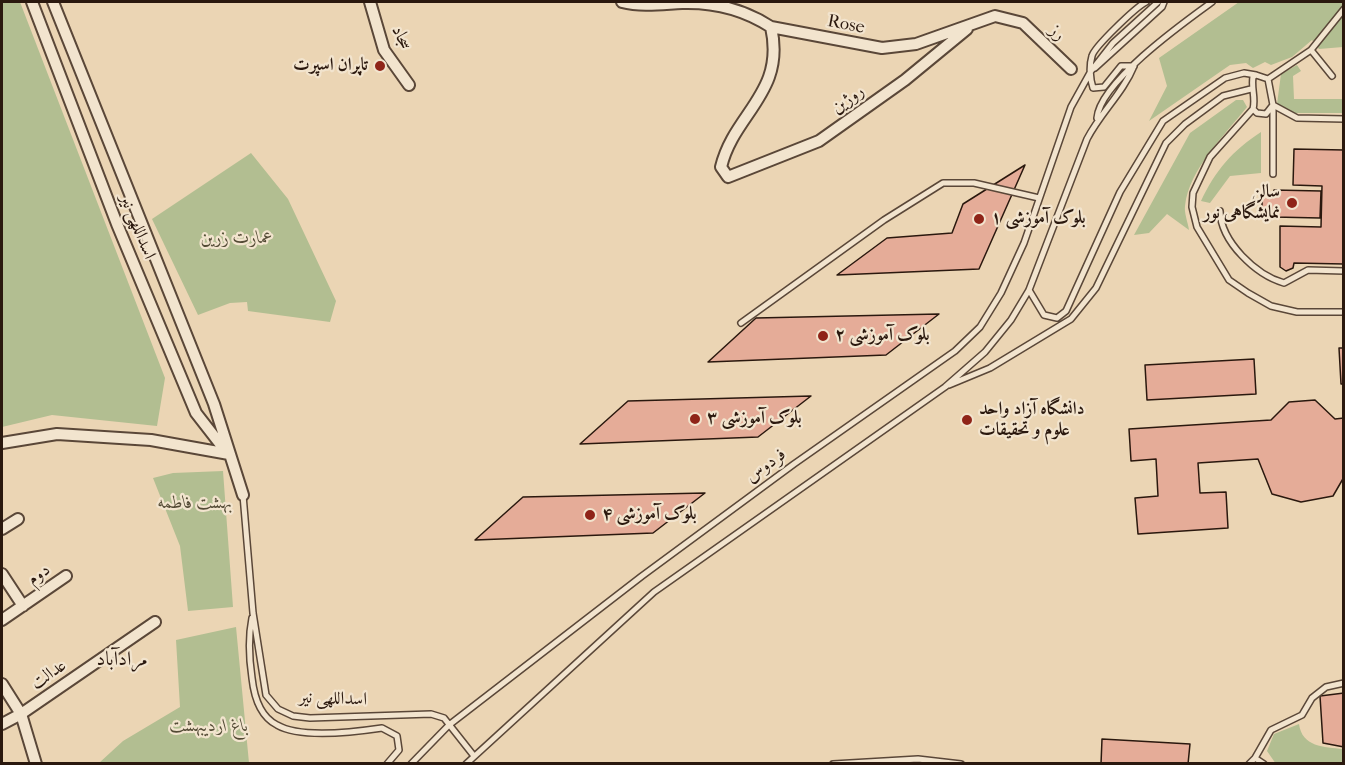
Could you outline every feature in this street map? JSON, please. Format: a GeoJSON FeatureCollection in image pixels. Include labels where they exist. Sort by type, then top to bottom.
{"type":"FeatureCollection","features":[{"type":"Feature","properties":{"kind":"street","name":"اسداللهی نیر"},"geometry":{"type":"LineString","coordinates":[[32,2],[117,224],[196,413],[229,454]]}},
{"type":"Feature","properties":{"kind":"street","name":"اسداللهی نیر"},"geometry":{"type":"LineString","coordinates":[[53,2],[214,404],[243,495]]}},
{"type":"Feature","properties":{"kind":"street","name":"سجاد"},"geometry":{"type":"LineString","coordinates":[[370,2],[384,50],[409,85]]}},
{"type":"Feature","properties":{"kind":"street"},"geometry":{"type":"LineString","coordinates":[[622,2],[642,5],[686,3],[722,6],[757,18],[771,27]]}},
{"type":"Feature","properties":{"kind":"street","name":"رز"},"geometry":{"type":"LineString","coordinates":[[916,44],[995,16],[1023,23],[1071,69]]}},
{"type":"Feature","properties":{"kind":"street","name":"روژین"},"geometry":{"type":"LineString","coordinates":[[771,27],[775,45],[770,79],[726,148],[721,167],[728,177],[819,141],[904,80],[972,24]]}},
{"type":"Feature","properties":{"kind":"street","name":"Rose"},"geometry":{"type":"LineString","coordinates":[[771,27],[882,48],[916,44]]}},
{"type":"Feature","properties":{"kind":"street"},"geometry":{"type":"LineString","coordinates":[[2,443],[57,434],[151,440],[229,454]]}},
{"type":"Feature","properties":{"kind":"street"},"geometry":{"type":"LineString","coordinates":[[2,529],[18,519]]}},
{"type":"Feature","properties":{"kind":"street"},"geometry":{"type":"LineString","coordinates":[[2,574],[23,606]]}},
{"type":"Feature","properties":{"kind":"street","name":"دوم"},"geometry":{"type":"LineString","coordinates":[[2,620],[66,576]]}},
{"type":"Feature","properties":{"kind":"street","name":"عدالت"},"geometry":{"type":"LineString","coordinates":[[2,684],[21,714],[154,622]]}},
{"type":"Feature","properties":{"kind":"street"},"geometry":{"type":"LineString","coordinates":[[2,724],[21,714],[36,764]]}},
{"type":"Feature","properties":{"kind":"lane"},"geometry":{"type":"LineString","coordinates":[[1134,66],[1121,66],[1099,90],[1093,88],[1090,81],[1092,53],[1135,8],[1146,2]]}},
{"type":"Feature","properties":{"kind":"lane"},"geometry":{"type":"LineString","coordinates":[[1091,70],[1113,43],[1158,2]]}},
{"type":"Feature","properties":{"kind":"lane"},"geometry":{"type":"LineString","coordinates":[[1091,70],[1162,7],[1164,2]]}},
{"type":"Feature","properties":{"kind":"lane"},"geometry":{"type":"LineString","coordinates":[[466,764],[654,592],[945,387],[985,352],[1011,320],[1029,290],[1097,120],[1127,84],[1134,66],[1172,31],[1212,2]]}},
{"type":"Feature","properties":{"kind":"lane"},"geometry":{"type":"LineString","coordinates":[[1268,79],[1311,50],[1344,9]]}},
{"type":"Feature","properties":{"kind":"lane"},"geometry":{"type":"LineString","coordinates":[[1311,50],[1332,76]]}},
{"type":"Feature","properties":{"kind":"lane","name":"فردوس"},"geometry":{"type":"LineString","coordinates":[[411,764],[449,725],[651,568],[794,464],[956,351],[980,327],[1001,293],[1024,243],[1071,107],[1091,70]]}},
{"type":"Feature","properties":{"kind":"lane"},"geometry":{"type":"LineString","coordinates":[[1029,290],[1044,315],[1057,318],[1066,311],[1120,192],[1163,121],[1226,78],[1244,73],[1268,79]]}},
{"type":"Feature","properties":{"kind":"lane"},"geometry":{"type":"LineString","coordinates":[[1256,75],[1253,77],[1251,89],[1255,101],[1253,109],[1210,158],[1193,193],[1192,207],[1197,227],[1228,280],[1248,293],[1271,306],[1297,312],[1344,312]]}},
{"type":"Feature","properties":{"kind":"lane"},"geometry":{"type":"LineString","coordinates":[[1268,79],[1273,105],[1273,174]]}},
{"type":"Feature","properties":{"kind":"lane"},"geometry":{"type":"LineString","coordinates":[[945,387],[990,368],[1071,320],[1096,288],[1166,143],[1185,124],[1223,96],[1251,89]]}},
{"type":"Feature","properties":{"kind":"lane"},"geometry":{"type":"LineString","coordinates":[[1253,109],[1257,113],[1266,114],[1273,105]]}},
{"type":"Feature","properties":{"kind":"lane"},"geometry":{"type":"LineString","coordinates":[[1273,105],[1297,118],[1344,119]]}},
{"type":"Feature","properties":{"kind":"lane"},"geometry":{"type":"LineString","coordinates":[[741,323],[884,220],[943,183],[975,183],[1039,198]]}},
{"type":"Feature","properties":{"kind":"lane"},"geometry":{"type":"LineString","coordinates":[[1220,212],[1220,225],[1245,258],[1269,278],[1284,283],[1308,270],[1344,270]]}},
{"type":"Feature","properties":{"kind":"lane","name":"اسداللهی نیر"},"geometry":{"type":"LineString","coordinates":[[243,495],[253,613],[266,696],[278,709],[310,718],[431,714],[444,718],[449,725]]}},
{"type":"Feature","properties":{"kind":"lane","name":"اسداللهی نیر"},"geometry":{"type":"LineString","coordinates":[[253,613],[249,660],[255,698],[262,711],[275,725],[309,733],[382,729],[390,731],[397,736],[399,750],[387,764]]}},
{"type":"Feature","properties":{"kind":"lane"},"geometry":{"type":"LineString","coordinates":[[1249,764],[1271,730],[1302,715],[1312,698],[1326,687],[1344,683]]}},
{"type":"Feature","properties":{"kind":"lane"},"geometry":{"type":"LineString","coordinates":[[449,725],[474,756]]}},
{"type":"Feature","properties":{"kind":"lane"},"geometry":{"type":"LineString","coordinates":[[1255,758],[1264,764]]}},
{"type":"Feature","properties":{"kind":"lane"},"geometry":{"type":"LineString","coordinates":[[833,764],[918,759],[961,764]]}},
{"type":"Feature","properties":{"kind":"green space"},"geometry":{"type":"Polygon","coordinates":[[[2,2],[20,2],[165,378],[157,426],[52,415],[2,427],[2,2]]]}},
{"type":"Feature","properties":{"kind":"green space"},"geometry":{"type":"Polygon","coordinates":[[[1239,2],[1343,2],[1343,47],[1319,49],[1312,40],[1292,57],[1271,65],[1265,62],[1253,68],[1246,63],[1230,65],[1149,121],[1167,86],[1159,58],[1239,2]]]}},
{"type":"Feature","properties":{"kind":"green space"},"geometry":{"type":"Polygon","coordinates":[[[1297,65],[1301,71],[1293,76],[1294,99],[1343,99],[1343,113],[1295,113],[1277,104],[1281,74],[1297,65]]]}},
{"type":"Feature","properties":{"kind":"green space"},"geometry":{"type":"Polygon","coordinates":[[[1236,100],[1243,100],[1247,107],[1209,153],[1188,192],[1185,209],[1189,230],[1167,214],[1149,233],[1134,235],[1190,133],[1236,100]]]}},
{"type":"Feature","properties":{"kind":"green space"},"geometry":{"type":"Polygon","coordinates":[[[1261,132],[1261,173],[1230,176],[1210,203],[1201,201],[1212,180],[1226,162],[1261,132]]]}},
{"type":"Feature","properties":{"kind":"green space","name":"عمارت زرین"},"geometry":{"type":"Polygon","coordinates":[[[251,153],[288,199],[336,301],[330,322],[248,311],[247,302],[230,303],[198,315],[152,219],[251,153]]]}},
{"type":"Feature","properties":{"kind":"green space","name":"بهشت فاطمه"},"geometry":{"type":"Polygon","coordinates":[[[223,471],[233,607],[188,611],[180,546],[153,478],[173,473],[223,471]]]}},
{"type":"Feature","properties":{"kind":"green space","name":"باغ اردیبهشت"},"geometry":{"type":"Polygon","coordinates":[[[236,627],[249,763],[99,763],[123,741],[180,707],[176,640],[236,627]]]}},
{"type":"Feature","properties":{"kind":"green space"},"geometry":{"type":"Polygon","coordinates":[[[1299,724],[1301,732],[1309,741],[1322,746],[1343,749],[1343,763],[1276,764],[1267,751],[1274,734],[1299,724]]]}},
{"type":"Feature","properties":{"kind":"building"},"geometry":{"type":"Polygon","coordinates":[[[1294,149],[1344,150],[1344,264],[1294,263],[1293,268],[1286,271],[1280,267],[1280,226],[1321,227],[1322,186],[1293,185],[1294,149]]]}},
{"type":"Feature","properties":{"kind":"building","name":"بلوک آموزشی ۱"},"geometry":{"type":"Polygon","coordinates":[[[1025,165],[979,269],[837,275],[887,238],[952,233],[963,204],[1025,165]]]}},
{"type":"Feature","properties":{"kind":"building","name":"سالن نمایشگاهی نور"},"geometry":{"type":"Polygon","coordinates":[[[1274,190],[1321,191],[1320,218],[1274,217],[1274,212],[1262,212],[1262,194],[1274,195],[1274,190]]]}},
{"type":"Feature","properties":{"kind":"building","name":"بلوک آموزشی ۲"},"geometry":{"type":"Polygon","coordinates":[[[939,314],[886,355],[708,362],[756,318],[939,314]]]}},
{"type":"Feature","properties":{"kind":"building"},"geometry":{"type":"Polygon","coordinates":[[[1339,348],[1344,348],[1344,384],[1341,384],[1339,348]]]}},
{"type":"Feature","properties":{"kind":"building"},"geometry":{"type":"Polygon","coordinates":[[[1254,359],[1256,394],[1147,400],[1145,365],[1254,359]]]}},
{"type":"Feature","properties":{"kind":"building","name":"بلوک آموزشی ۳"},"geometry":{"type":"Polygon","coordinates":[[[811,396],[758,437],[580,444],[628,401],[811,396]]]}},
{"type":"Feature","properties":{"kind":"building"},"geometry":{"type":"Polygon","coordinates":[[[1315,400],[1335,419],[1344,418],[1344,477],[1333,496],[1301,502],[1272,494],[1258,459],[1198,463],[1200,493],[1226,492],[1228,528],[1138,534],[1135,498],[1158,496],[1156,459],[1131,461],[1129,429],[1271,420],[1289,402],[1315,400]]]}},
{"type":"Feature","properties":{"kind":"building","name":"بلوک آموزشی ۴"},"geometry":{"type":"Polygon","coordinates":[[[705,493],[653,533],[475,540],[523,497],[705,493]]]}},
{"type":"Feature","properties":{"kind":"building"},"geometry":{"type":"Polygon","coordinates":[[[1344,693],[1344,747],[1323,743],[1320,696],[1344,693]]]}},
{"type":"Feature","properties":{"kind":"building"},"geometry":{"type":"Polygon","coordinates":[[[1102,739],[1190,744],[1188,764],[1101,764],[1102,739]]]}},
{"type":"Feature","properties":{"kind":"place","name":"تاپران اسپرت"},"geometry":{"type":"Point","coordinates":[380,66]}},
{"type":"Feature","properties":{"kind":"place","name":"سالن نمایشگاهی نور"},"geometry":{"type":"Point","coordinates":[1292,203]}},
{"type":"Feature","properties":{"kind":"place","name":"بلوک آموزشی ۱"},"geometry":{"type":"Point","coordinates":[979,219]}},
{"type":"Feature","properties":{"kind":"place","name":"بلوک آموزشی ۲"},"geometry":{"type":"Point","coordinates":[823,336]}},
{"type":"Feature","properties":{"kind":"place","name":"بلوک آموزشی ۳"},"geometry":{"type":"Point","coordinates":[695,419]}},
{"type":"Feature","properties":{"kind":"place","name":"دانشگاه آزاد واحد علوم و تحقیقات"},"geometry":{"type":"Point","coordinates":[967,420]}},
{"type":"Feature","properties":{"kind":"place","name":"بلوک آموزشی ۴"},"geometry":{"type":"Point","coordinates":[590,515]}},
{"type":"Feature","properties":{"kind":"district","name":"مرادآباد"},"geometry":{"type":"Point","coordinates":[122,660]}}]}
